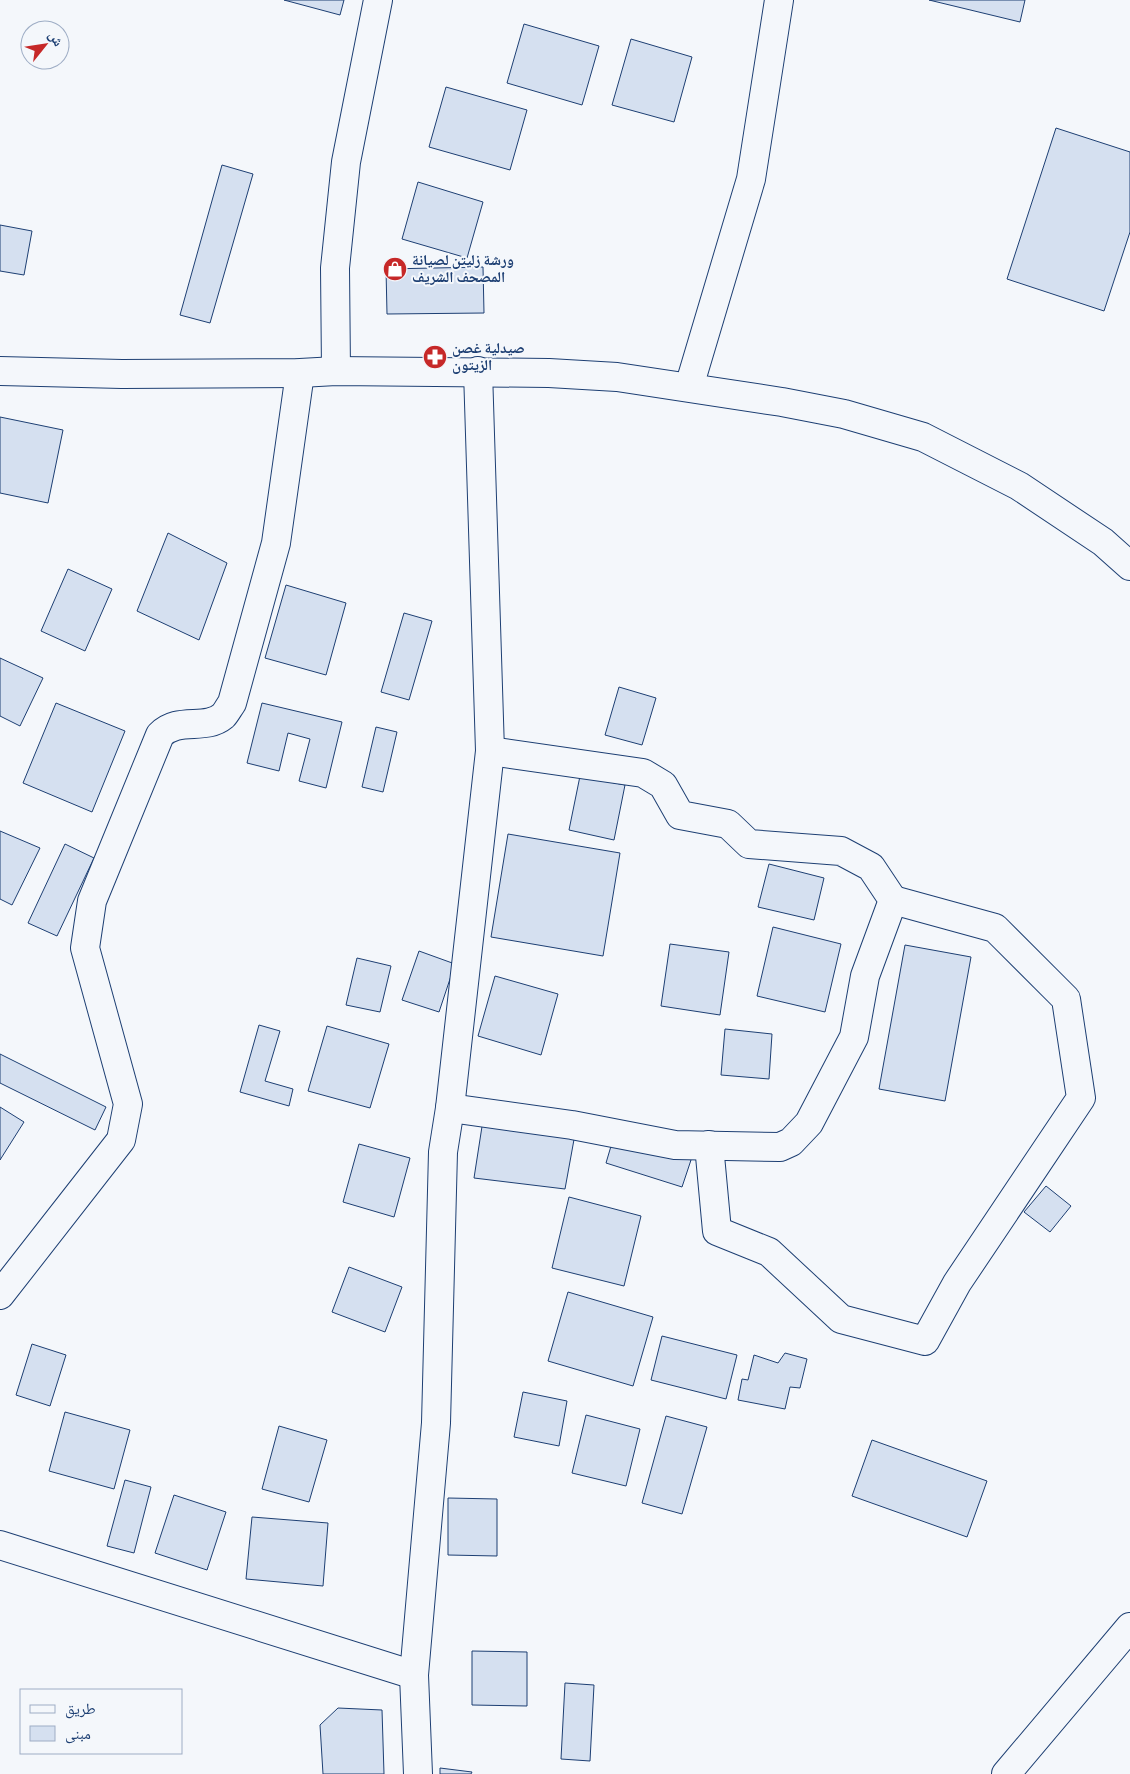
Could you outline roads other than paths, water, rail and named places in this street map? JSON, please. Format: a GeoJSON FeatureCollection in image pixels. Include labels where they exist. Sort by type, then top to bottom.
{"type":"FeatureCollection","features":[{"type":"Feature","properties":{"kind":"street"},"geometry":{"type":"LineString","coordinates":[[336,371],[335,268],[346,162],[378,0]]}},
{"type":"Feature","properties":{"kind":"street"},"geometry":{"type":"LineString","coordinates":[[689,386],[751,180],[779,0]]}},
{"type":"Feature","properties":{"kind":"street"},"geometry":{"type":"LineString","coordinates":[[0,371],[122,374],[478,371],[618,377],[689,386],[844,414],[923,437],[1018,486],[1103,542],[1130,566]]}},
{"type":"Feature","properties":{"kind":"street"},"geometry":{"type":"LineString","coordinates":[[418,1774],[414,1675],[436,1423],[443,1152],[450,1108],[490,751],[478,371]]}},
{"type":"Feature","properties":{"kind":"street"},"geometry":{"type":"LineString","coordinates":[[0,1295],[121,1140],[128,1104],[85,948],[92,901],[160,735],[172,725],[209,722],[222,716],[232,703],[276,543],[300,373]]}},
{"type":"Feature","properties":{"kind":"street"},"geometry":{"type":"LineString","coordinates":[[490,751],[643,773],[663,785],[680,815],[728,824],[749,844],[841,851],[871,867],[893,900],[995,928],[1066,998],[1081,1098],[957,1283],[925,1340],[841,1319],[769,1252],[717,1231],[709,1145]]}},
{"type":"Feature","properties":{"kind":"street"},"geometry":{"type":"LineString","coordinates":[[450,1108],[572,1126],[675,1145],[780,1147],[791,1142],[809,1123],[854,1037],[865,976],[893,900]]}},
{"type":"Feature","properties":{"kind":"street"},"geometry":{"type":"LineString","coordinates":[[0,1545],[414,1675]]}},
{"type":"Feature","properties":{"kind":"street"},"geometry":{"type":"LineString","coordinates":[[1006,1774],[1130,1627]]}},
{"type":"Feature","properties":{"kind":"place","name":"ورشة زليتن لصيانة المصحف الشريف"},"geometry":{"type":"Point","coordinates":[395,269]}},
{"type":"Feature","properties":{"kind":"place","name":"صيدلية غصن الزيتون"},"geometry":{"type":"Point","coordinates":[435,357]}}]}
